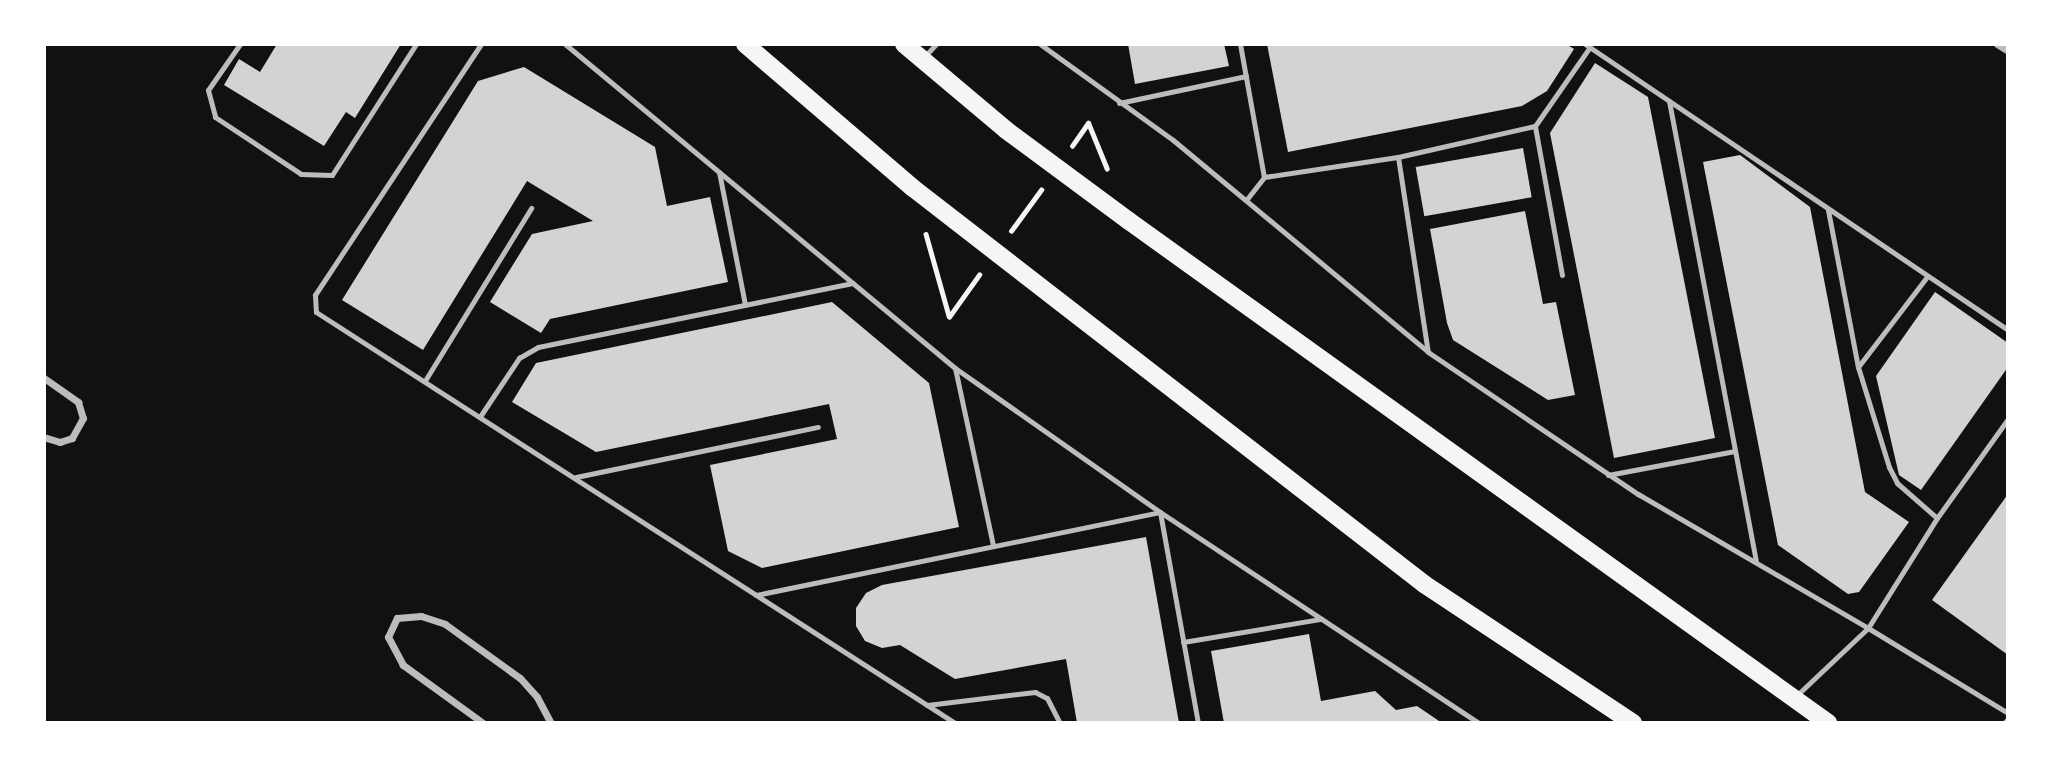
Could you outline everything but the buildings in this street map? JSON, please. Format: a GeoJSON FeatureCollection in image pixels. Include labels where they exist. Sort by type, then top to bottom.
{"type":"FeatureCollection","features":[{"type":"Feature","properties":{"kind":"main road"},"geometry":{"type":"LineString","coordinates":[[745,44],[913,188],[1424,584],[1633,723]]}},
{"type":"Feature","properties":{"kind":"main road"},"geometry":{"type":"LineString","coordinates":[[904,44],[1006,130],[1129,221],[1828,723]]}},
{"type":"Feature","properties":{"kind":"street"},"geometry":{"type":"LineString","coordinates":[[1997,44],[2008,51]]}},
{"type":"Feature","properties":{"kind":"street"},"geometry":{"type":"LineString","coordinates":[[44,378],[78,402],[83,418],[72,438],[60,442],[44,437]]}},
{"type":"Feature","properties":{"kind":"street"},"geometry":{"type":"LineString","coordinates":[[483,723],[402,666],[388,637],[397,618],[421,616],[445,624],[520,678],[537,697],[551,723]]}},
{"type":"Feature","properties":{"kind":"lane"},"geometry":{"type":"LineString","coordinates":[[240,44],[208,90],[215,117],[301,174],[332,175],[416,44]]}},
{"type":"Feature","properties":{"kind":"lane"},"geometry":{"type":"LineString","coordinates":[[481,44],[314,300],[320,315],[425,379],[955,723]]}},
{"type":"Feature","properties":{"kind":"lane"},"geometry":{"type":"LineString","coordinates":[[565,44],[955,368],[1160,512],[1479,723]]}},
{"type":"Feature","properties":{"kind":"lane"},"geometry":{"type":"LineString","coordinates":[[922,59],[936,44]]}},
{"type":"Feature","properties":{"kind":"lane"},"geometry":{"type":"LineString","coordinates":[[1040,44],[1247,199],[1428,352],[1608,475],[1756,560],[2008,716],[2004,723]]}},
{"type":"Feature","properties":{"kind":"lane"},"geometry":{"type":"LineString","coordinates":[[1240,44],[1264,177]]}},
{"type":"Feature","properties":{"kind":"lane"},"geometry":{"type":"LineString","coordinates":[[1562,275],[1535,126],[1587,46],[1926,278],[2008,330]]}},
{"type":"Feature","properties":{"kind":"lane"},"geometry":{"type":"LineString","coordinates":[[1118,103],[1246,76]]}},
{"type":"Feature","properties":{"kind":"lane"},"geometry":{"type":"LineString","coordinates":[[1669,101],[1756,560]]}},
{"type":"Feature","properties":{"kind":"lane"},"geometry":{"type":"LineString","coordinates":[[1247,199],[1264,177],[1398,157],[1535,126]]}},
{"type":"Feature","properties":{"kind":"lane"},"geometry":{"type":"LineString","coordinates":[[1398,157],[1428,352]]}},
{"type":"Feature","properties":{"kind":"lane"},"geometry":{"type":"LineString","coordinates":[[719,172],[745,304]]}},
{"type":"Feature","properties":{"kind":"lane"},"geometry":{"type":"LineString","coordinates":[[425,379],[531,208]]}},
{"type":"Feature","properties":{"kind":"lane"},"geometry":{"type":"LineString","coordinates":[[1828,210],[1858,367],[1889,467],[1898,482],[1937,518]]}},
{"type":"Feature","properties":{"kind":"lane"},"geometry":{"type":"LineString","coordinates":[[1858,367],[1926,278]]}},
{"type":"Feature","properties":{"kind":"lane"},"geometry":{"type":"LineString","coordinates":[[481,415],[519,358],[538,347],[853,283]]}},
{"type":"Feature","properties":{"kind":"lane"},"geometry":{"type":"LineString","coordinates":[[955,368],[993,546]]}},
{"type":"Feature","properties":{"kind":"lane"},"geometry":{"type":"LineString","coordinates":[[1793,698],[1868,628],[1879,606],[1937,518],[2008,419]]}},
{"type":"Feature","properties":{"kind":"lane"},"geometry":{"type":"LineString","coordinates":[[576,477],[818,427]]}},
{"type":"Feature","properties":{"kind":"lane"},"geometry":{"type":"LineString","coordinates":[[1608,475],[1735,451]]}},
{"type":"Feature","properties":{"kind":"lane"},"geometry":{"type":"LineString","coordinates":[[756,594],[1160,512]]}},
{"type":"Feature","properties":{"kind":"lane"},"geometry":{"type":"LineString","coordinates":[[1160,512],[1198,723]]}},
{"type":"Feature","properties":{"kind":"lane"},"geometry":{"type":"LineString","coordinates":[[1184,642],[1321,619]]}},
{"type":"Feature","properties":{"kind":"lane"},"geometry":{"type":"LineString","coordinates":[[927,705],[1035,692],[1047,698],[1060,723]]}},
{"type":"Feature","properties":{"kind":"path"},"geometry":{"type":"LineString","coordinates":[[1065,156],[1088,123]]}},
{"type":"Feature","properties":{"kind":"path"},"geometry":{"type":"LineString","coordinates":[[913,188],[949,317],[988,263]]}},
{"type":"Feature","properties":{"kind":"path"},"geometry":{"type":"LineString","coordinates":[[1003,242],[1042,188]]}}]}
